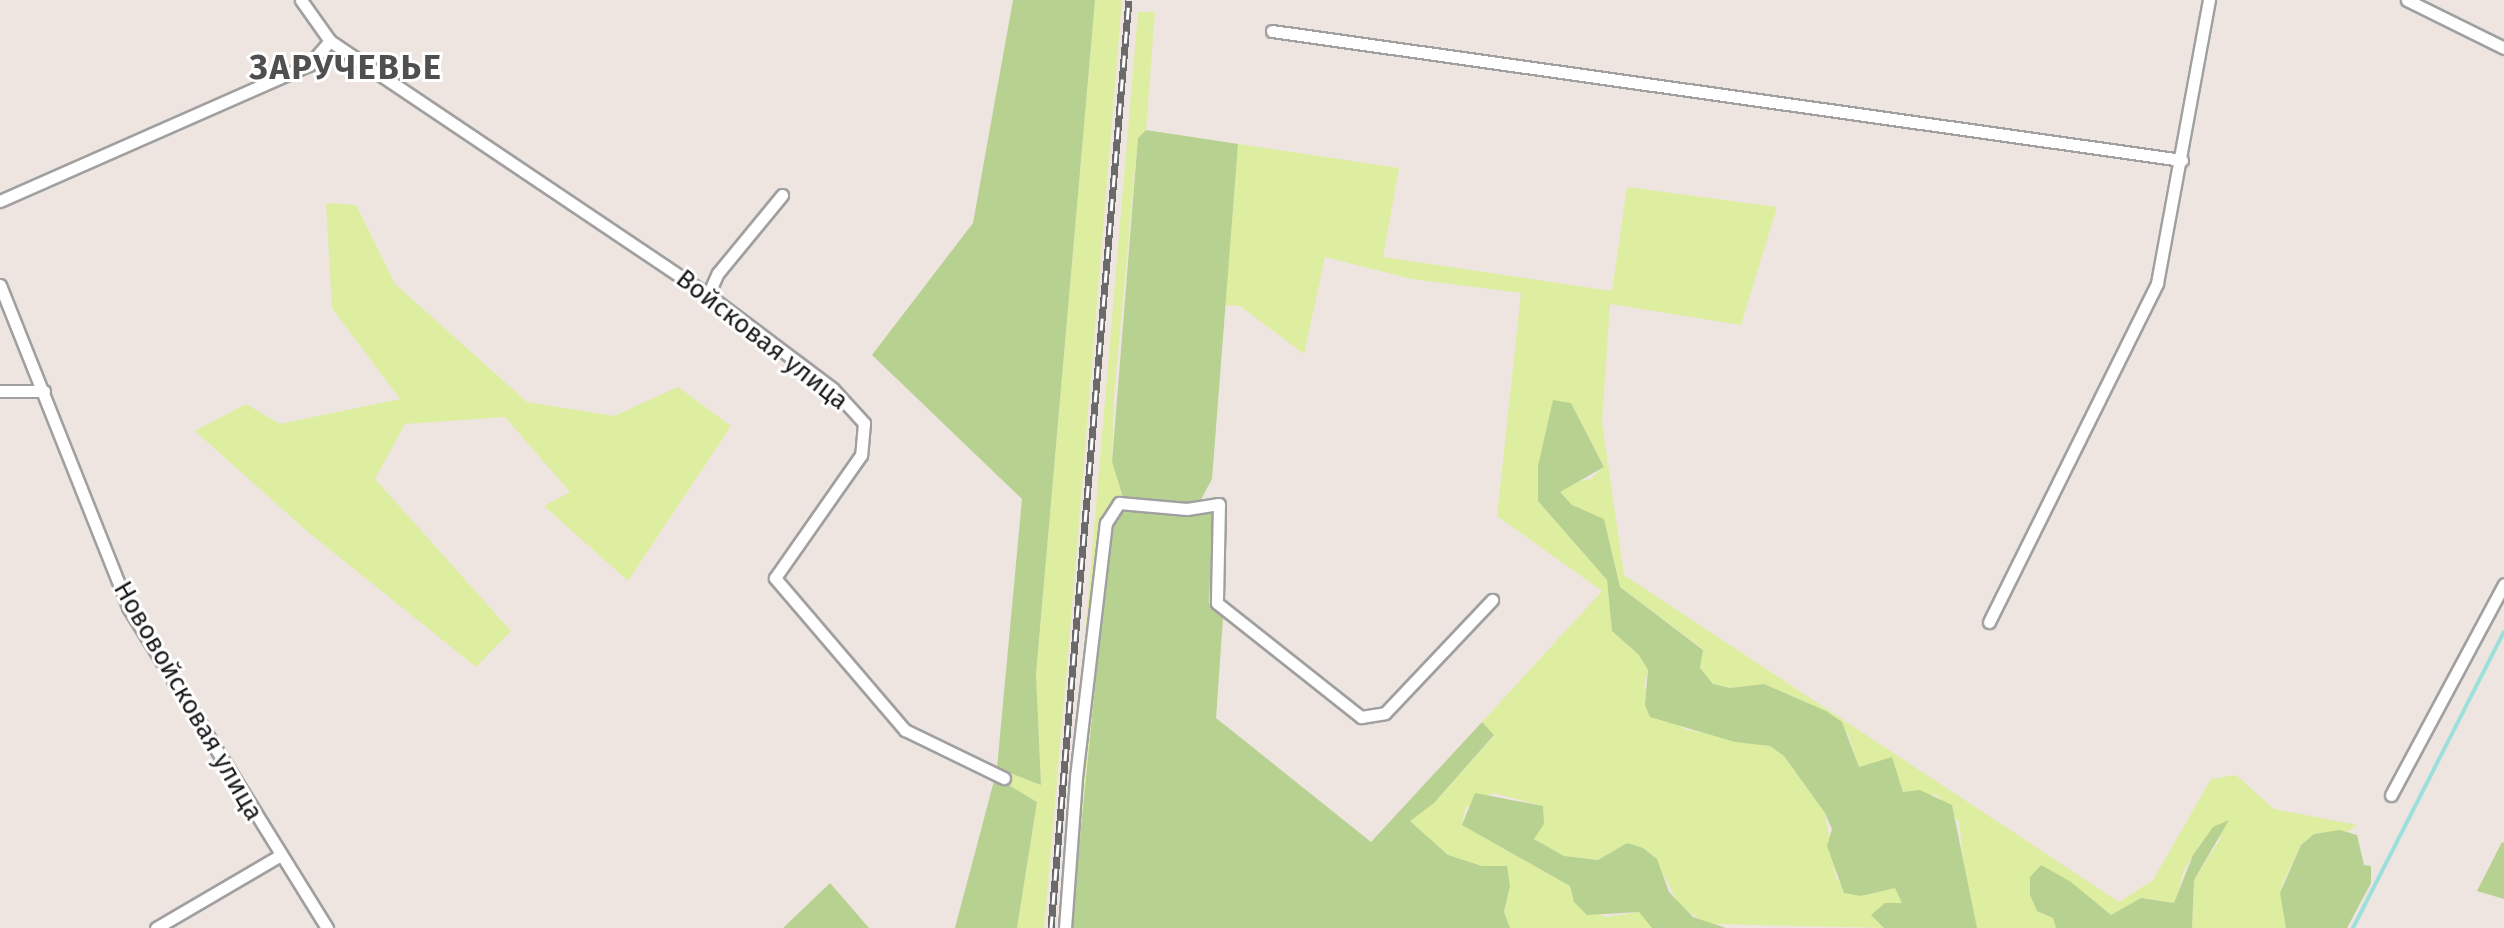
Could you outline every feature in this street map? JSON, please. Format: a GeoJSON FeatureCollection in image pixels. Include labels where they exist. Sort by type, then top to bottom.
{"type":"FeatureCollection","features":[{"type":"Feature","properties":{"kind":"street","name":"Войсковая улица"},"geometry":{"type":"LineString","coordinates":[[301,0],[330,41],[708,295],[833,389],[864,423],[861,455],[775,578],[905,730],[1004,778]]}},
{"type":"Feature","properties":{"kind":"street"},"geometry":{"type":"LineString","coordinates":[[1989,622],[2157,283],[2209,0]]}},
{"type":"Feature","properties":{"kind":"street"},"geometry":{"type":"LineString","coordinates":[[2407,0],[2504,48]]}},
{"type":"Feature","properties":{"kind":"street"},"geometry":{"type":"LineString","coordinates":[[1272,31],[2182,160]]}},
{"type":"Feature","properties":{"kind":"street"},"geometry":{"type":"LineString","coordinates":[[0,201],[309,65],[330,41]]}},
{"type":"Feature","properties":{"kind":"street"},"geometry":{"type":"LineString","coordinates":[[708,295],[718,273],[782,195]]}},
{"type":"Feature","properties":{"kind":"street","name":"Нововойсковая улица"},"geometry":{"type":"LineString","coordinates":[[0,285],[128,607],[279,856],[327,928]]}},
{"type":"Feature","properties":{"kind":"street"},"geometry":{"type":"LineString","coordinates":[[0,391],[44,391]]}},
{"type":"Feature","properties":{"kind":"street"},"geometry":{"type":"LineString","coordinates":[[1065,928],[1076,777],[1106,523],[1119,503],[1208,507],[1219,504],[1217,603],[1361,717],[1385,713],[1492,600]]}},
{"type":"Feature","properties":{"kind":"street"},"geometry":{"type":"LineString","coordinates":[[2391,795],[2504,584]]}},
{"type":"Feature","properties":{"kind":"street"},"geometry":{"type":"LineString","coordinates":[[156,928],[279,856]]}},
{"type":"Feature","properties":{"kind":"green space"},"geometry":{"type":"Polygon","coordinates":[[[1013,0],[1095,0],[1036,674],[1041,785],[997,768],[1022,499],[872,355],[973,223],[1013,0]]]}},
{"type":"Feature","properties":{"kind":"green space"},"geometry":{"type":"Polygon","coordinates":[[[1095,0],[1122,0],[1068,655],[1044,928],[1017,928],[1037,802],[995,777],[997,768],[1041,784],[1036,674],[1095,0]]]}},
{"type":"Feature","properties":{"kind":"green space"},"geometry":{"type":"Polygon","coordinates":[[[1138,12],[1155,12],[1146,130],[1138,138],[1114,396],[1112,462],[1123,497],[1111,526],[1071,928],[1060,928],[1138,12]]]}},
{"type":"Feature","properties":{"kind":"green space"},"geometry":{"type":"Polygon","coordinates":[[[1146,130],[1238,144],[1212,479],[1199,503],[1123,497],[1112,462],[1138,138],[1146,130]]]}},
{"type":"Feature","properties":{"kind":"green space"},"geometry":{"type":"Polygon","coordinates":[[[1238,144],[1399,168],[1383,257],[1612,291],[1627,187],[1777,207],[1741,325],[1610,304],[1602,422],[1624,575],[2119,902],[2153,880],[2211,779],[2236,775],[2274,809],[2357,825],[2349,831],[2314,834],[2301,845],[2282,885],[2286,928],[2192,928],[2194,880],[2222,836],[2202,841],[2184,870],[2175,903],[2141,898],[2111,915],[2084,893],[2053,918],[2056,928],[1977,928],[1967,892],[1959,822],[1937,795],[1903,792],[1892,758],[1859,767],[1848,734],[1826,711],[1764,684],[1730,688],[1713,684],[1700,668],[1703,649],[1620,587],[1604,520],[1572,505],[1559,492],[1574,482],[1591,479],[1604,466],[1571,403],[1538,501],[1607,580],[1612,631],[1639,655],[1648,670],[1644,687],[1684,729],[1770,746],[1784,756],[1825,813],[1836,878],[1861,896],[1895,887],[1903,903],[1872,915],[1884,928],[1709,924],[1680,907],[1664,875],[1627,843],[1598,860],[1564,856],[1534,839],[1543,806],[1493,793],[1465,808],[1462,825],[1570,886],[1574,902],[1605,917],[1640,912],[1652,923],[1652,928],[1510,928],[1504,912],[1510,886],[1482,866],[1448,855],[1410,821],[1434,803],[1494,736],[1482,722],[1602,591],[1497,516],[1521,293],[1412,279],[1325,257],[1304,354],[1240,306],[1225,305],[1238,144]]]}},
{"type":"Feature","properties":{"kind":"green space"},"geometry":{"type":"Polygon","coordinates":[[[326,203],[356,205],[395,284],[527,402],[614,416],[678,387],[731,426],[628,581],[544,506],[570,492],[505,417],[405,424],[375,479],[511,631],[476,667],[308,532],[195,431],[246,404],[280,424],[400,399],[332,308],[326,203]]]}},
{"type":"Feature","properties":{"kind":"green space"},"geometry":{"type":"Polygon","coordinates":[[[1553,400],[1571,403],[1604,467],[1560,492],[1572,505],[1604,519],[1620,587],[1703,650],[1700,668],[1713,684],[1730,688],[1764,684],[1826,711],[1842,722],[1859,767],[1892,757],[1903,792],[1920,790],[1952,805],[1977,928],[1884,928],[1871,915],[1885,903],[1902,903],[1895,888],[1861,896],[1844,893],[1827,846],[1832,829],[1825,813],[1784,756],[1770,746],[1735,742],[1650,717],[1645,705],[1648,670],[1639,655],[1612,631],[1607,580],[1538,501],[1538,466],[1553,400]]]}},
{"type":"Feature","properties":{"kind":"green space"},"geometry":{"type":"Polygon","coordinates":[[[1122,509],[1213,514],[1209,603],[1223,618],[1216,718],[1371,842],[1482,722],[1494,735],[1434,803],[1410,821],[1448,855],[1482,866],[1507,866],[1510,886],[1504,912],[1510,928],[1071,928],[1111,526],[1122,509]]]}},
{"type":"Feature","properties":{"kind":"green space"},"geometry":{"type":"Polygon","coordinates":[[[995,777],[1037,802],[1017,928],[955,928],[995,777]]]}},
{"type":"Feature","properties":{"kind":"green space"},"geometry":{"type":"Polygon","coordinates":[[[1475,793],[1543,806],[1544,824],[1534,839],[1564,856],[1598,860],[1627,843],[1643,848],[1657,859],[1669,892],[1693,917],[1726,928],[1652,928],[1639,912],[1587,915],[1574,902],[1570,886],[1462,825],[1475,793]]]}},
{"type":"Feature","properties":{"kind":"green space"},"geometry":{"type":"Polygon","coordinates":[[[2229,820],[2194,880],[2192,928],[2056,928],[2053,918],[2037,911],[2030,895],[2030,877],[2041,865],[2071,882],[2111,915],[2141,898],[2174,903],[2193,855],[2213,827],[2229,820]]]}},
{"type":"Feature","properties":{"kind":"green space"},"geometry":{"type":"Polygon","coordinates":[[[2340,830],[2357,835],[2364,865],[2371,866],[2371,883],[2347,928],[2286,928],[2280,893],[2301,845],[2314,834],[2340,830]]]}},
{"type":"Feature","properties":{"kind":"green space"},"geometry":{"type":"Polygon","coordinates":[[[2504,843],[2504,899],[2477,891],[2504,843]]]}},
{"type":"Feature","properties":{"kind":"green space"},"geometry":{"type":"Polygon","coordinates":[[[830,883],[869,928],[783,928],[830,883]]]}},
{"type":"Feature","properties":{"kind":"waterway"},"geometry":{"type":"LineString","coordinates":[[2353,928],[2504,632]]}},
{"type":"Feature","properties":{"kind":"railway"},"geometry":{"type":"LineString","coordinates":[[1051,928],[1129,0]]}},
{"type":"Feature","properties":{"kind":"district","name":"ЗАРУЧЕВЬЕ"},"geometry":{"type":"Point","coordinates":[346,68]}}]}
